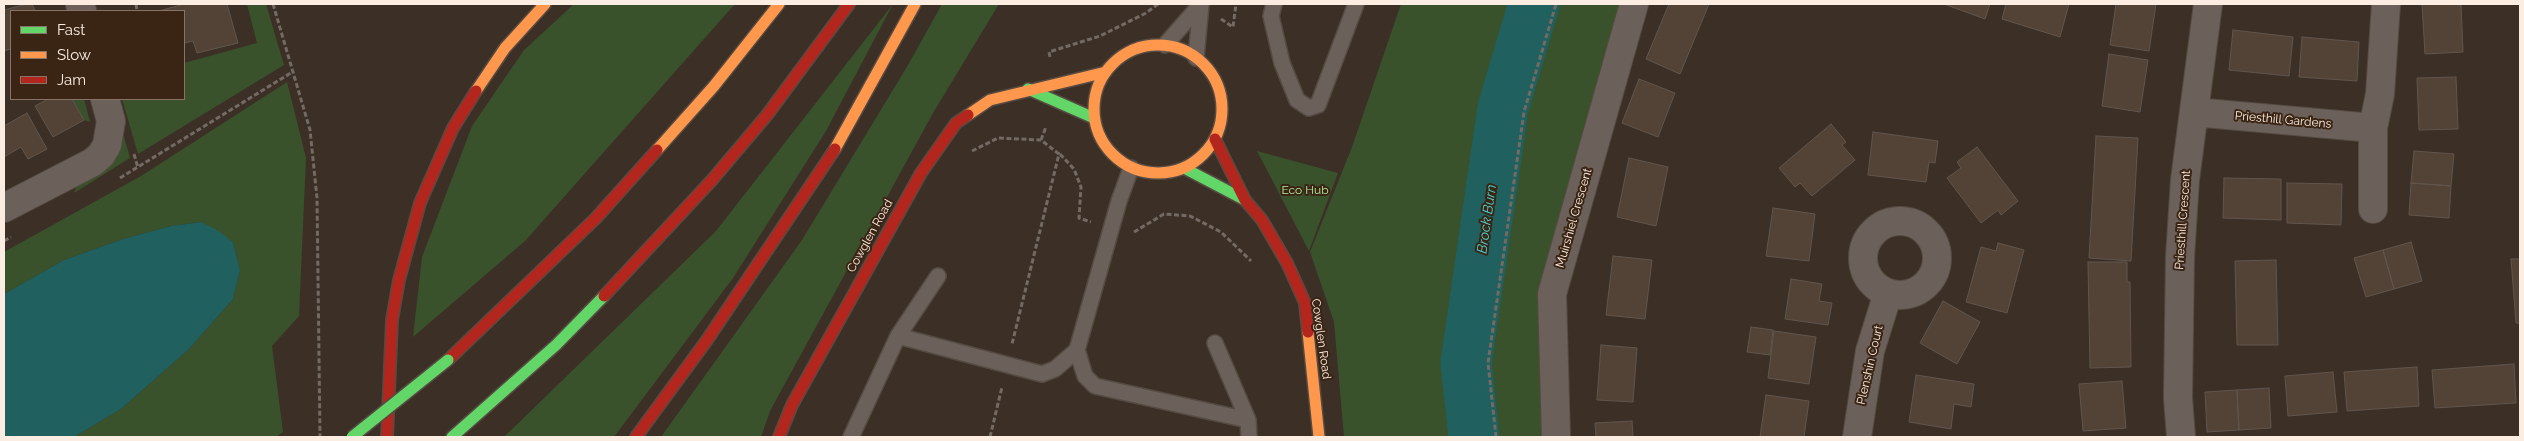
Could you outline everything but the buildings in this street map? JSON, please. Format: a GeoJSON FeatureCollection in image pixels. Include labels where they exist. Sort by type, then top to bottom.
{"type":"FeatureCollection","features":[{"type":"Feature","properties":{"kind":"main road"},"geometry":{"type":"LineString","coordinates":[[387,437],[392,320],[401,271],[420,203],[453,128],[478,87],[505,48],[545,4]]}},
{"type":"Feature","properties":{"kind":"main road"},"geometry":{"type":"LineString","coordinates":[[352,437],[448,360],[502,311],[596,218],[714,86],[779,4]]}},
{"type":"Feature","properties":{"kind":"main road"},"geometry":{"type":"LineString","coordinates":[[452,437],[556,345],[686,208],[767,115],[849,4]]}},
{"type":"Feature","properties":{"kind":"main road"},"geometry":{"type":"LineString","coordinates":[[636,437],[707,340],[825,165],[867,94],[915,4]]}},
{"type":"Feature","properties":{"kind":"main road"},"geometry":{"type":"LineString","coordinates":[[1165,45],[1181,50],[1196,58],[1209,70],[1217,86],[1221,104],[1221,121],[1215,139],[1202,156],[1184,168],[1167,173],[1149,173],[1131,168],[1106,147],[1098,133],[1094,118],[1094,101],[1098,86],[1106,72],[1121,56],[1142,47],[1165,45]]}},
{"type":"Feature","properties":{"kind":"main road","name":"Cowglen Road"},"geometry":{"type":"LineString","coordinates":[[779,437],[792,405],[920,174],[956,123],[990,100],[1106,72]]}},
{"type":"Feature","properties":{"kind":"main road"},"geometry":{"type":"LineString","coordinates":[[1028,90],[1094,118]]}},
{"type":"Feature","properties":{"kind":"main road","name":"Cowglen Road"},"geometry":{"type":"LineString","coordinates":[[1215,139],[1245,200],[1262,220],[1287,263],[1305,303],[1319,437]]}},
{"type":"Feature","properties":{"kind":"main road","name":"Cowglen Road"},"geometry":{"type":"LineString","coordinates":[[1184,168],[1245,200]]}},
{"type":"Feature","properties":{"kind":"street","name":"Muirshiel Crescent"},"geometry":{"type":"LineString","coordinates":[[1556,437],[1552,294],[1634,4]]}},
{"type":"Feature","properties":{"kind":"street","name":"Priesthill Crescent"},"geometry":{"type":"LineString","coordinates":[[2181,437],[2178,398],[2180,257],[2185,180],[2208,4]]}},
{"type":"Feature","properties":{"kind":"street"},"geometry":{"type":"LineString","coordinates":[[2374,208],[2373,128],[2380,94],[2386,4]]}},
{"type":"Feature","properties":{"kind":"street"},"geometry":{"type":"LineString","coordinates":[[4,208],[93,162],[101,155],[107,145],[112,121],[105,100]]}},
{"type":"Feature","properties":{"kind":"street","name":"Priesthill Gardens"},"geometry":{"type":"LineString","coordinates":[[2194,112],[2373,128]]}},
{"type":"Feature","properties":{"kind":"street","name":"Plenshin Court"},"geometry":{"type":"LineString","coordinates":[[1857,437],[1870,351],[1888,294]]}},
{"type":"Feature","properties":{"kind":"lane"},"geometry":{"type":"LineString","coordinates":[[1165,45],[1201,4]]}},
{"type":"Feature","properties":{"kind":"lane"},"geometry":{"type":"LineString","coordinates":[[1196,58],[1201,4]]}},
{"type":"Feature","properties":{"kind":"lane"},"geometry":{"type":"LineString","coordinates":[[1274,4],[1271,16],[1282,63],[1297,100],[1309,108],[1318,105],[1356,4]]}},
{"type":"Feature","properties":{"kind":"lane"},"geometry":{"type":"LineString","coordinates":[[1131,168],[1111,228],[1077,350],[1085,376],[1095,386],[1248,420]]}},
{"type":"Feature","properties":{"kind":"lane"},"geometry":{"type":"LineString","coordinates":[[851,437],[898,336],[938,276]]}},
{"type":"Feature","properties":{"kind":"lane"},"geometry":{"type":"LineString","coordinates":[[898,336],[1042,374],[1055,369],[1077,350]]}},
{"type":"Feature","properties":{"kind":"lane"},"geometry":{"type":"LineString","coordinates":[[1215,343],[1248,420],[1249,437]]}},
{"type":"Feature","properties":{"kind":"path"},"geometry":{"type":"LineString","coordinates":[[273,4],[310,130],[317,198],[320,437]]}},
{"type":"Feature","properties":{"kind":"path"},"geometry":{"type":"LineString","coordinates":[[1496,437],[1488,363],[1524,112],[1556,4]]}},
{"type":"Feature","properties":{"kind":"path"},"geometry":{"type":"LineString","coordinates":[[117,180],[294,71]]}},
{"type":"Feature","properties":{"kind":"path"},"geometry":{"type":"LineString","coordinates":[[1041,140],[1074,169],[1081,187],[1078,218],[1130,235],[1164,214],[1190,216],[1221,232],[1251,261],[1256,269]]}},
{"type":"Feature","properties":{"kind":"path"},"geometry":{"type":"LineString","coordinates":[[990,437],[1059,154]]}},
{"type":"Feature","properties":{"kind":"path"},"geometry":{"type":"LineString","coordinates":[[4,240],[12,236]]}},
{"type":"Feature","properties":{"kind":"green space"},"geometry":{"type":"Polygon","coordinates":[[[247,4],[266,4],[284,65],[138,154],[122,100],[185,100],[185,63],[257,43],[247,4]]]}},
{"type":"Feature","properties":{"kind":"green space"},"geometry":{"type":"Polygon","coordinates":[[[574,4],[735,4],[525,241],[413,337],[422,257],[472,126],[524,50],[574,4]]]}},
{"type":"Feature","properties":{"kind":"green space"},"geometry":{"type":"Polygon","coordinates":[[[893,4],[826,131],[733,278],[614,437],[504,437],[716,231],[893,4]]]}},
{"type":"Feature","properties":{"kind":"green space"},"geometry":{"type":"Polygon","coordinates":[[[942,4],[999,4],[933,113],[770,411],[761,437],[661,437],[802,240],[908,65],[942,4]]]}},
{"type":"Feature","properties":{"kind":"green space"},"geometry":{"type":"Polygon","coordinates":[[[1401,4],[1623,4],[1566,279],[1569,437],[1344,437],[1334,322],[1310,252],[1352,147],[1401,4]]]}},
{"type":"Feature","properties":{"kind":"green space"},"geometry":{"type":"Polygon","coordinates":[[[287,82],[306,158],[299,316],[272,346],[283,432],[276,437],[74,437],[121,409],[189,349],[233,299],[240,270],[233,242],[200,222],[171,226],[123,239],[64,260],[4,294],[4,252],[141,176],[287,82]]]}},
{"type":"Feature","properties":{"kind":"green space"},"geometry":{"type":"Polygon","coordinates":[[[73,100],[84,100],[90,122],[84,120],[73,100]]]}},
{"type":"Feature","properties":{"kind":"green space"},"geometry":{"type":"Polygon","coordinates":[[[120,122],[130,158],[74,193],[80,177],[120,122]]]}},
{"type":"Feature","properties":{"kind":"green space","name":"Eco Hub"},"geometry":{"type":"Polygon","coordinates":[[[1257,151],[1338,173],[1309,251],[1257,151]]]}},
{"type":"Feature","properties":{"kind":"water"},"geometry":{"type":"Polygon","coordinates":[[[201,222],[217,230],[233,242],[240,270],[233,299],[189,349],[121,409],[74,437],[4,437],[4,294],[64,260],[123,239],[171,226],[201,222]]]}},
{"type":"Feature","properties":{"kind":"waterway","name":"Brock Burn"},"geometry":{"type":"LineString","coordinates":[[1474,437],[1466,363],[1503,108],[1534,4]]}},
{"type":"Feature","properties":{"kind":"traffic: fast"},"geometry":{"type":"LineString","coordinates":[[1028,89],[1094,118]]}},
{"type":"Feature","properties":{"kind":"traffic: fast"},"geometry":{"type":"LineString","coordinates":[[1184,168],[1245,200]]}},
{"type":"Feature","properties":{"kind":"traffic: fast"},"geometry":{"type":"LineString","coordinates":[[452,437],[556,345],[604,296]]}},
{"type":"Feature","properties":{"kind":"traffic: fast"},"geometry":{"type":"LineString","coordinates":[[352,437],[448,360]]}},
{"type":"Feature","properties":{"kind":"traffic: slow"},"geometry":{"type":"LineString","coordinates":[[476,91],[505,48],[545,4]]}},
{"type":"Feature","properties":{"kind":"traffic: slow"},"geometry":{"type":"LineString","coordinates":[[657,150],[714,86],[779,4]]}},
{"type":"Feature","properties":{"kind":"traffic: slow"},"geometry":{"type":"LineString","coordinates":[[835,149],[915,4]]}},
{"type":"Feature","properties":{"kind":"traffic: slow"},"geometry":{"type":"LineString","coordinates":[[1158,45],[1182,50],[1203,64],[1217,85],[1222,109],[1217,133],[1203,154],[1182,168],[1158,173],[1134,168],[1113,154],[1099,133],[1094,109],[1099,85],[1113,64],[1134,50],[1158,45]]}},
{"type":"Feature","properties":{"kind":"traffic: slow"},"geometry":{"type":"LineString","coordinates":[[968,115],[990,100],[1106,72]]}},
{"type":"Feature","properties":{"kind":"traffic: slow"},"geometry":{"type":"LineString","coordinates":[[1308,332],[1319,437]]}},
{"type":"Feature","properties":{"kind":"traffic: jam"},"geometry":{"type":"LineString","coordinates":[[604,296],[712,180],[767,115],[849,4]]}},
{"type":"Feature","properties":{"kind":"traffic: jam"},"geometry":{"type":"LineString","coordinates":[[387,437],[392,320],[399,280],[420,203],[453,128],[476,91]]}},
{"type":"Feature","properties":{"kind":"traffic: jam"},"geometry":{"type":"LineString","coordinates":[[779,437],[792,405],[921,173],[956,123],[968,115]]}},
{"type":"Feature","properties":{"kind":"traffic: jam"},"geometry":{"type":"LineString","coordinates":[[1215,139],[1245,200],[1262,220],[1287,263],[1305,303],[1308,332]]}},
{"type":"Feature","properties":{"kind":"traffic: jam"},"geometry":{"type":"LineString","coordinates":[[636,437],[707,340],[835,149]]}},
{"type":"Feature","properties":{"kind":"traffic: jam"},"geometry":{"type":"LineString","coordinates":[[448,360],[596,218],[657,150]]}}]}
